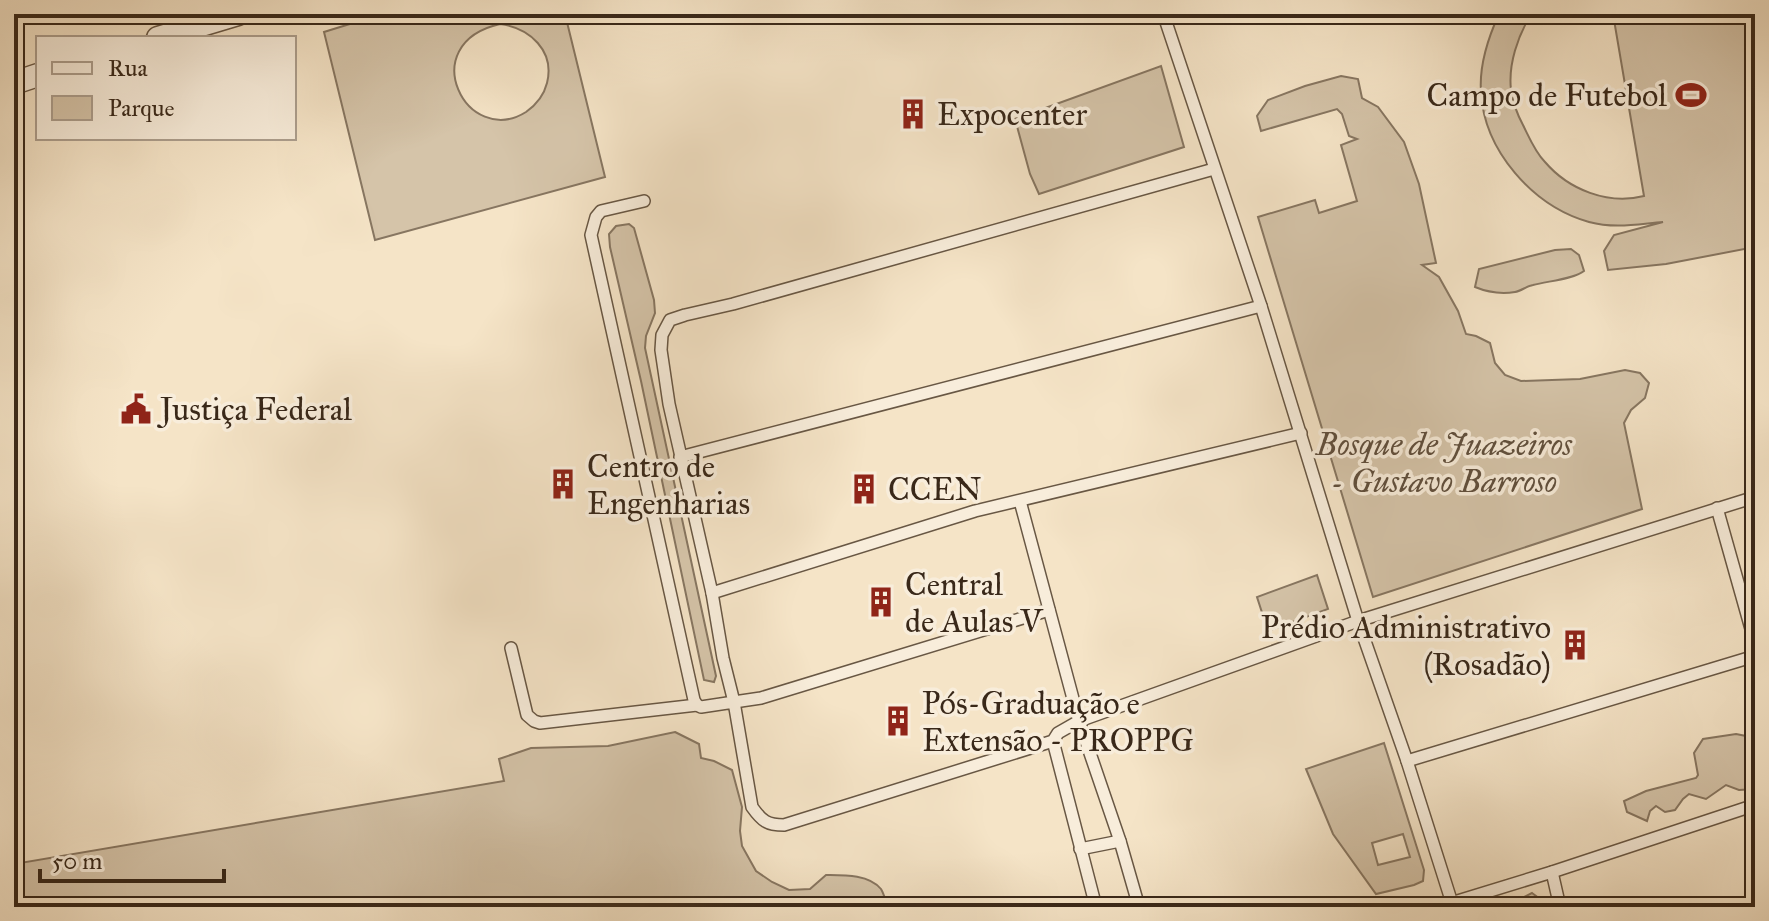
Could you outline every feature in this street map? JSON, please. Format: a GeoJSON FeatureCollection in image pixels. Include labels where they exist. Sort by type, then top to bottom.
{"type":"FeatureCollection","features":[{"type":"Feature","properties":{"kind":"street"},"geometry":{"type":"LineString","coordinates":[[165,36],[238,14]]}},
{"type":"Feature","properties":{"kind":"street"},"geometry":{"type":"LineString","coordinates":[[14,83],[36,76]]}},
{"type":"Feature","properties":{"kind":"lane"},"geometry":{"type":"LineString","coordinates":[[1166,14],[1166,22],[1261,306],[1358,621],[1452,903]]}},
{"type":"Feature","properties":{"kind":"lane"},"geometry":{"type":"LineString","coordinates":[[1214,169],[670,320],[662,335],[661,350],[680,457],[712,593],[752,807],[761,819],[773,825],[784,825],[1053,741],[1058,733],[1079,721],[1358,621],[1755,497]]}},
{"type":"Feature","properties":{"kind":"lane"},"geometry":{"type":"LineString","coordinates":[[644,201],[601,211],[591,235],[697,705]]}},
{"type":"Feature","properties":{"kind":"lane"},"geometry":{"type":"LineString","coordinates":[[680,457],[1261,306]]}},
{"type":"Feature","properties":{"kind":"lane"},"geometry":{"type":"LineString","coordinates":[[712,593],[975,511],[1301,433]]}},
{"type":"Feature","properties":{"kind":"lane"},"geometry":{"type":"LineString","coordinates":[[1020,501],[1079,721],[1139,907]]}},
{"type":"Feature","properties":{"kind":"lane"},"geometry":{"type":"LineString","coordinates":[[1717,508],[1755,643]]}},
{"type":"Feature","properties":{"kind":"lane"},"geometry":{"type":"LineString","coordinates":[[511,648],[527,715],[540,723],[761,698],[1049,610]]}},
{"type":"Feature","properties":{"kind":"lane"},"geometry":{"type":"LineString","coordinates":[[1407,761],[1755,656]]}},
{"type":"Feature","properties":{"kind":"lane"},"geometry":{"type":"LineString","coordinates":[[1053,741],[1096,907]]}},
{"type":"Feature","properties":{"kind":"lane"},"geometry":{"type":"LineString","coordinates":[[1438,907],[1755,805]]}},
{"type":"Feature","properties":{"kind":"lane"},"geometry":{"type":"LineString","coordinates":[[1080,849],[1120,841]]}},
{"type":"Feature","properties":{"kind":"lane"},"geometry":{"type":"LineString","coordinates":[[1552,872],[1560,907]]}},
{"type":"Feature","properties":{"kind":"green space"},"geometry":{"type":"Polygon","coordinates":[[[382,14],[565,14],[605,177],[375,240],[324,32],[382,14]],[[500,24],[474,35],[459,51],[454,70],[458,89],[469,106],[485,117],[504,120],[526,112],[539,99],[547,83],[549,71],[544,51],[530,36],[500,24]]]}},
{"type":"Feature","properties":{"kind":"green space"},"geometry":{"type":"Polygon","coordinates":[[[1499,14],[1531,14],[1515,50],[1510,80],[1516,108],[1535,149],[1555,172],[1577,187],[1603,197],[1630,198],[1644,196],[1613,14],[1755,14],[1755,247],[1666,264],[1608,270],[1604,251],[1614,235],[1663,222],[1617,226],[1589,222],[1549,203],[1515,173],[1491,135],[1481,92],[1485,52],[1499,14]]]}},
{"type":"Feature","properties":{"kind":"green space"},"geometry":{"type":"Polygon","coordinates":[[[1161,66],[1184,147],[1039,194],[1030,174],[1015,119],[1161,66]]]}},
{"type":"Feature","properties":{"kind":"green space","name":"Bosque de Juazeiros - Gustavo Barroso"},"geometry":{"type":"Polygon","coordinates":[[[1341,76],[1358,79],[1362,98],[1378,107],[1404,142],[1419,184],[1436,263],[1422,265],[1439,277],[1458,311],[1466,334],[1490,343],[1495,363],[1505,375],[1521,381],[1580,379],[1625,370],[1640,373],[1649,383],[1645,398],[1631,410],[1624,423],[1642,509],[1373,597],[1258,217],[1315,200],[1319,213],[1357,201],[1341,145],[1357,139],[1349,136],[1342,114],[1337,109],[1261,131],[1257,116],[1268,100],[1341,76]]]}},
{"type":"Feature","properties":{"kind":"green space"},"geometry":{"type":"Polygon","coordinates":[[[629,224],[634,228],[654,300],[655,313],[645,348],[716,676],[714,682],[704,680],[610,247],[609,234],[616,226],[629,224]]]}},
{"type":"Feature","properties":{"kind":"green space"},"geometry":{"type":"Polygon","coordinates":[[[1571,249],[1579,255],[1584,271],[1574,276],[1510,293],[1475,287],[1479,269],[1555,250],[1571,249]]]}},
{"type":"Feature","properties":{"kind":"green space"},"geometry":{"type":"Polygon","coordinates":[[[1317,575],[1328,609],[1268,631],[1257,597],[1317,575]]]}},
{"type":"Feature","properties":{"kind":"green space"},"geometry":{"type":"Polygon","coordinates":[[[675,732],[699,744],[701,758],[732,770],[742,807],[742,846],[756,871],[789,890],[810,889],[826,875],[863,878],[881,889],[888,907],[14,907],[14,864],[504,781],[499,759],[531,748],[608,746],[675,732]]]}},
{"type":"Feature","properties":{"kind":"green space"},"geometry":{"type":"Polygon","coordinates":[[[1736,734],[1755,740],[1755,789],[1739,790],[1726,785],[1706,799],[1689,794],[1675,810],[1665,812],[1656,806],[1650,811],[1647,821],[1627,812],[1624,801],[1646,791],[1696,778],[1694,753],[1703,739],[1736,734]]]}},
{"type":"Feature","properties":{"kind":"green space"},"geometry":{"type":"Polygon","coordinates":[[[1384,743],[1424,870],[1423,881],[1376,894],[1333,834],[1306,769],[1384,743]],[[1403,834],[1372,843],[1378,865],[1410,857],[1403,834]]]}},
{"type":"Feature","properties":{"kind":"green space"},"geometry":{"type":"Polygon","coordinates":[[[1532,893],[1546,907],[1519,907],[1522,898],[1532,893]]]}},
{"type":"Feature","properties":{"kind":"place","name":"Campo de Futebol"},"geometry":{"type":"Point","coordinates":[1691,95]}},
{"type":"Feature","properties":{"kind":"place","name":"Expocenter"},"geometry":{"type":"Point","coordinates":[913,114]}},
{"type":"Feature","properties":{"kind":"place","name":"Justiça Federal"},"geometry":{"type":"Point","coordinates":[136,409]}},
{"type":"Feature","properties":{"kind":"place","name":"Centro de Engenharias"},"geometry":{"type":"Point","coordinates":[563,484]}},
{"type":"Feature","properties":{"kind":"place","name":"CCEN"},"geometry":{"type":"Point","coordinates":[864,489]}},
{"type":"Feature","properties":{"kind":"place","name":"Central de Aulas V"},"geometry":{"type":"Point","coordinates":[881,602]}},
{"type":"Feature","properties":{"kind":"place","name":"Prédio Administrativo (Rosadão)"},"geometry":{"type":"Point","coordinates":[1575,645]}},
{"type":"Feature","properties":{"kind":"place","name":"Pós-Graduação e Extensão - PROPPG"},"geometry":{"type":"Point","coordinates":[898,721]}}]}
